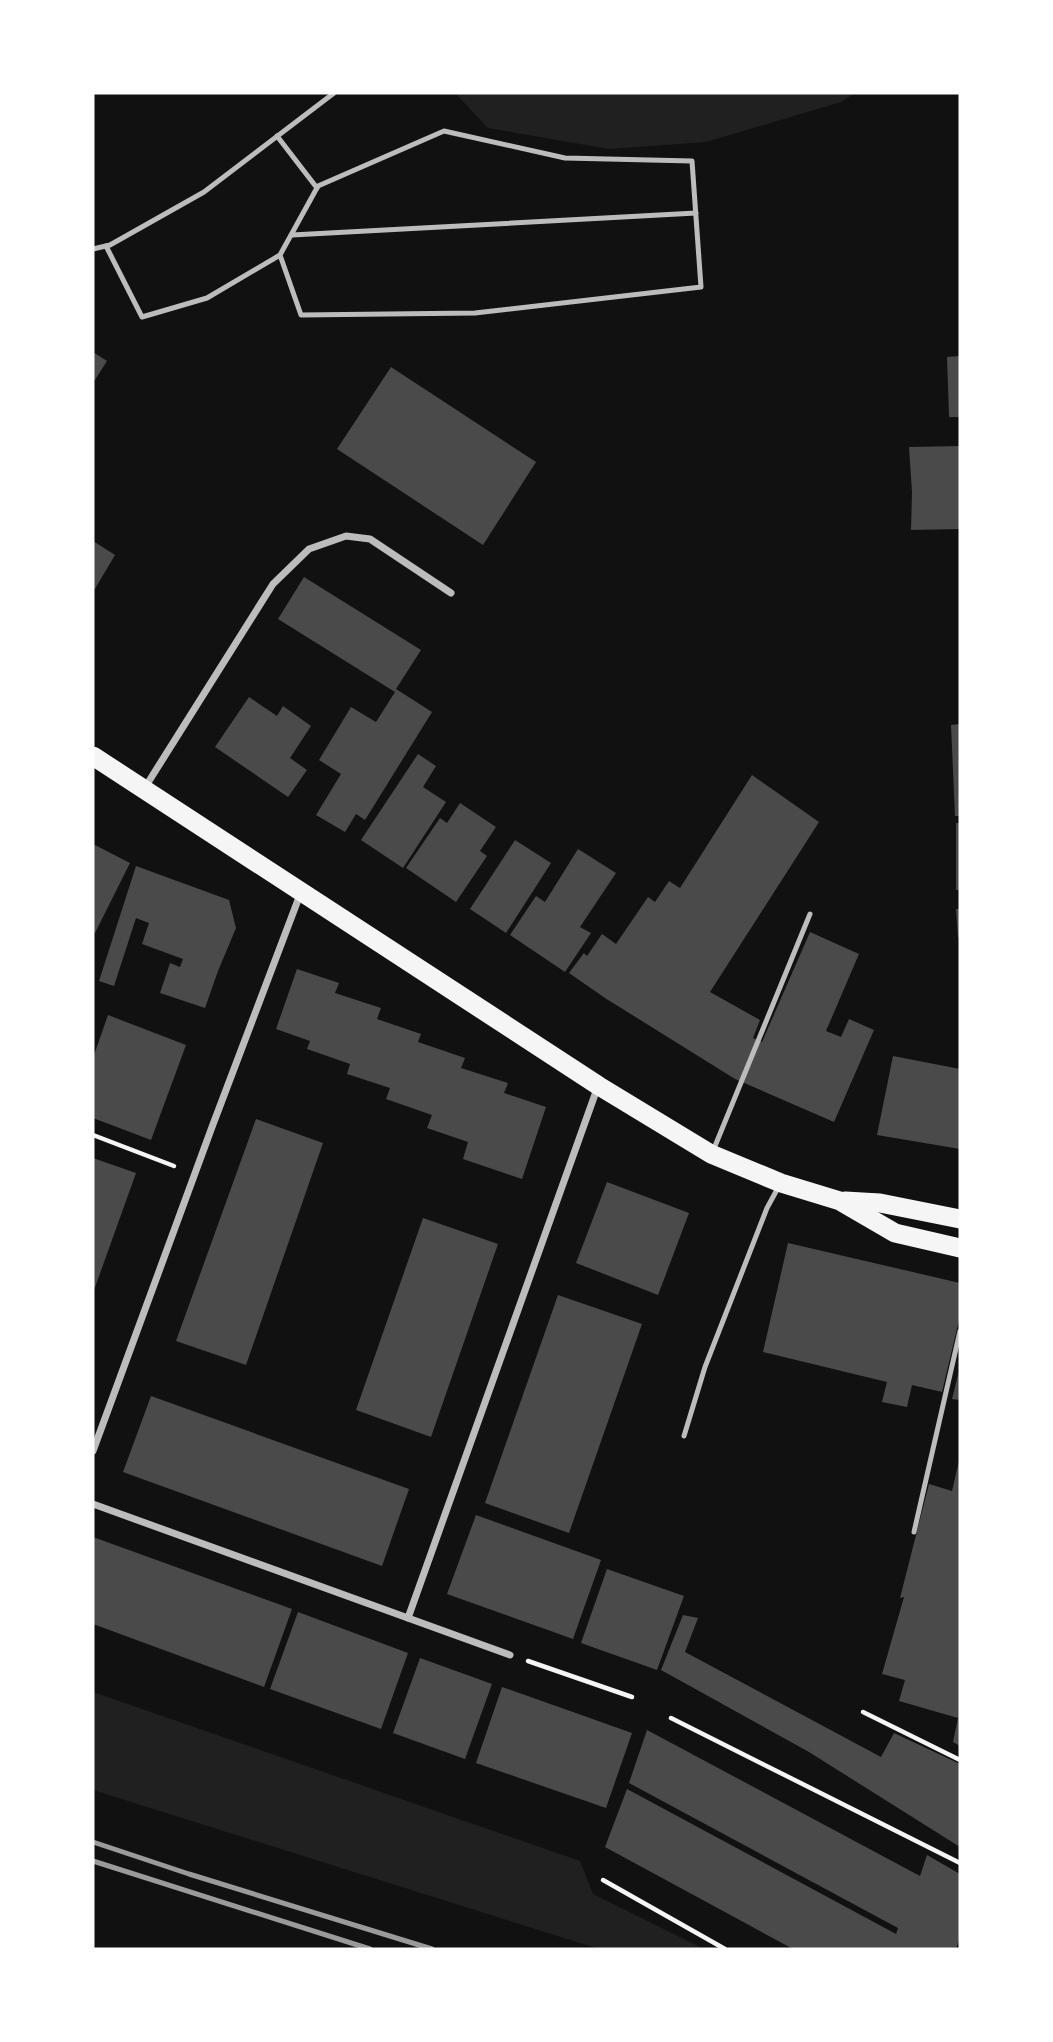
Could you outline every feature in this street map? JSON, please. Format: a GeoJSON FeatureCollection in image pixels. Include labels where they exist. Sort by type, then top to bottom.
{"type":"FeatureCollection","features":[{"type":"Feature","properties":{"kind":"highway"},"geometry":{"type":"LineString","coordinates":[[93,756],[599,1086],[711,1154],[781,1183],[840,1201],[895,1233],[960,1248]]}},
{"type":"Feature","properties":{"kind":"highway"},"geometry":{"type":"LineString","coordinates":[[840,1201],[880,1203],[960,1219]]}},
{"type":"Feature","properties":{"kind":"street"},"geometry":{"type":"LineString","coordinates":[[144,790],[273,584],[309,550],[346,536],[370,539],[451,593]]}},
{"type":"Feature","properties":{"kind":"street"},"geometry":{"type":"LineString","coordinates":[[93,1451],[302,891]]}},
{"type":"Feature","properties":{"kind":"street"},"geometry":{"type":"LineString","coordinates":[[408,1618],[599,1086]]}},
{"type":"Feature","properties":{"kind":"street"},"geometry":{"type":"LineString","coordinates":[[93,1504],[510,1655]]}},
{"type":"Feature","properties":{"kind":"lane"},"geometry":{"type":"LineString","coordinates":[[93,249],[106,246],[204,192],[334,93]]}},
{"type":"Feature","properties":{"kind":"lane"},"geometry":{"type":"LineString","coordinates":[[106,246],[142,317],[207,298],[281,255],[317,188],[444,131],[565,158],[692,162],[701,286],[475,313],[301,315],[281,255]]}},
{"type":"Feature","properties":{"kind":"lane"},"geometry":{"type":"LineString","coordinates":[[277,136],[317,188]]}},
{"type":"Feature","properties":{"kind":"lane"},"geometry":{"type":"LineString","coordinates":[[292,235],[696,213]]}},
{"type":"Feature","properties":{"kind":"lane"},"geometry":{"type":"LineString","coordinates":[[711,1154],[810,914]]}},
{"type":"Feature","properties":{"kind":"lane"},"geometry":{"type":"LineString","coordinates":[[684,1436],[705,1367],[767,1208],[781,1183]]}},
{"type":"Feature","properties":{"kind":"lane"},"geometry":{"type":"LineString","coordinates":[[914,1532],[960,1331]]}},
{"type":"Feature","properties":{"kind":"path"},"geometry":{"type":"LineString","coordinates":[[93,1135],[195,1173]]}},
{"type":"Feature","properties":{"kind":"path"},"geometry":{"type":"LineString","coordinates":[[510,1655],[632,1697]]}},
{"type":"Feature","properties":{"kind":"path"},"geometry":{"type":"LineString","coordinates":[[863,1712],[960,1760]]}},
{"type":"Feature","properties":{"kind":"path"},"geometry":{"type":"LineString","coordinates":[[671,1718],[960,1863]]}},
{"type":"Feature","properties":{"kind":"path"},"geometry":{"type":"LineString","coordinates":[[603,1880],[725,1949]]}},
{"type":"Feature","properties":{"kind":"shaded area"},"geometry":{"type":"Polygon","coordinates":[[[455,93],[855,93],[841,102],[706,142],[609,149],[488,128],[455,93]]]}},
{"type":"Feature","properties":{"kind":"shaded area"},"geometry":{"type":"Polygon","coordinates":[[[93,1692],[580,1861],[593,1894],[704,1949],[599,1949],[93,1790],[93,1692]]]}},
{"type":"Feature","properties":{"kind":"building"},"geometry":{"type":"Polygon","coordinates":[[[93,352],[107,361],[93,383],[93,352]]]}},
{"type":"Feature","properties":{"kind":"building"},"geometry":{"type":"Polygon","coordinates":[[[960,356],[960,417],[949,417],[947,357],[960,356]]]}},
{"type":"Feature","properties":{"kind":"building"},"geometry":{"type":"Polygon","coordinates":[[[391,367],[536,462],[483,545],[337,449],[391,367]]]}},
{"type":"Feature","properties":{"kind":"building"},"geometry":{"type":"Polygon","coordinates":[[[960,446],[960,529],[911,530],[909,447],[960,446]]]}},
{"type":"Feature","properties":{"kind":"building"},"geometry":{"type":"Polygon","coordinates":[[[93,541],[115,555],[93,592],[93,541]]]}},
{"type":"Feature","properties":{"kind":"building"},"geometry":{"type":"Polygon","coordinates":[[[304,577],[421,650],[396,689],[432,712],[365,820],[356,814],[345,832],[316,815],[341,774],[319,760],[351,707],[376,722],[395,692],[278,619],[304,577]]]}},
{"type":"Feature","properties":{"kind":"building"},"geometry":{"type":"Polygon","coordinates":[[[249,697],[277,716],[283,706],[311,726],[290,758],[307,770],[288,797],[215,747],[249,697]]]}},
{"type":"Feature","properties":{"kind":"building"},"geometry":{"type":"Polygon","coordinates":[[[960,724],[960,816],[955,816],[951,725],[960,724]]]}},
{"type":"Feature","properties":{"kind":"building"},"geometry":{"type":"Polygon","coordinates":[[[418,754],[436,766],[423,787],[446,802],[403,868],[361,840],[418,754]]]}},
{"type":"Feature","properties":{"kind":"building"},"geometry":{"type":"Polygon","coordinates":[[[752,775],[819,822],[710,992],[760,1020],[753,1038],[762,1042],[810,932],[859,954],[826,1031],[841,1037],[849,1019],[874,1030],[834,1122],[735,1079],[569,973],[584,953],[587,956],[602,934],[616,944],[648,897],[655,902],[669,881],[680,888],[752,775]]]}},
{"type":"Feature","properties":{"kind":"building"},"geometry":{"type":"Polygon","coordinates":[[[460,803],[496,827],[480,851],[487,856],[456,902],[406,868],[440,818],[447,823],[460,803]]]}},
{"type":"Feature","properties":{"kind":"building"},"geometry":{"type":"Polygon","coordinates":[[[956,823],[960,823],[960,890],[956,890],[956,823]]]}},
{"type":"Feature","properties":{"kind":"building"},"geometry":{"type":"Polygon","coordinates":[[[515,840],[551,863],[506,933],[470,909],[515,840]]]}},
{"type":"Feature","properties":{"kind":"building"},"geometry":{"type":"Polygon","coordinates":[[[93,844],[130,863],[95,933],[93,932],[93,844]]]}},
{"type":"Feature","properties":{"kind":"building"},"geometry":{"type":"Polygon","coordinates":[[[578,849],[616,873],[580,927],[591,933],[565,972],[510,935],[536,896],[545,902],[578,849]]]}},
{"type":"Feature","properties":{"kind":"building"},"geometry":{"type":"Polygon","coordinates":[[[136,866],[229,900],[236,928],[205,1008],[160,993],[170,963],[180,967],[183,959],[142,944],[149,923],[136,918],[114,986],[99,981],[136,866]]]}},
{"type":"Feature","properties":{"kind":"building"},"geometry":{"type":"Polygon","coordinates":[[[956,909],[960,909],[960,938],[958,938],[956,909]]]}},
{"type":"Feature","properties":{"kind":"building"},"geometry":{"type":"Polygon","coordinates":[[[297,969],[339,983],[335,993],[381,1008],[377,1019],[421,1034],[418,1042],[465,1058],[461,1068],[508,1083],[504,1093],[546,1107],[522,1179],[463,1159],[468,1142],[427,1128],[432,1115],[386,1099],[390,1088],[347,1074],[350,1064],[307,1049],[310,1041],[276,1029],[297,969]]]}},
{"type":"Feature","properties":{"kind":"building"},"geometry":{"type":"Polygon","coordinates":[[[108,1015],[186,1045],[151,1140],[93,1118],[93,1058],[108,1015]]]}},
{"type":"Feature","properties":{"kind":"building"},"geometry":{"type":"Polygon","coordinates":[[[893,1056],[960,1069],[960,1149],[877,1135],[893,1056]]]}},
{"type":"Feature","properties":{"kind":"building"},"geometry":{"type":"Polygon","coordinates":[[[256,1119],[323,1143],[246,1365],[176,1341],[256,1119]]]}},
{"type":"Feature","properties":{"kind":"building"},"geometry":{"type":"Polygon","coordinates":[[[93,1158],[136,1173],[93,1293],[93,1158]]]}},
{"type":"Feature","properties":{"kind":"building"},"geometry":{"type":"Polygon","coordinates":[[[607,1182],[689,1213],[658,1295],[576,1263],[607,1182]]]}},
{"type":"Feature","properties":{"kind":"building"},"geometry":{"type":"Polygon","coordinates":[[[423,1218],[498,1244],[431,1437],[356,1410],[423,1218]]]}},
{"type":"Feature","properties":{"kind":"building"},"geometry":{"type":"Polygon","coordinates":[[[788,1243],[960,1283],[960,1316],[942,1392],[912,1385],[907,1407],[882,1402],[887,1382],[763,1352],[788,1243]]]}},
{"type":"Feature","properties":{"kind":"building"},"geometry":{"type":"Polygon","coordinates":[[[558,1295],[642,1324],[569,1533],[485,1503],[558,1295]]]}},
{"type":"Feature","properties":{"kind":"building"},"geometry":{"type":"Polygon","coordinates":[[[960,1371],[960,1400],[952,1399],[960,1371]]]}},
{"type":"Feature","properties":{"kind":"building"},"geometry":{"type":"Polygon","coordinates":[[[151,1396],[409,1489],[382,1566],[123,1472],[151,1396]]]}},
{"type":"Feature","properties":{"kind":"building"},"geometry":{"type":"Polygon","coordinates":[[[959,1461],[960,1746],[953,1742],[958,1718],[899,1701],[905,1680],[882,1674],[904,1597],[900,1598],[929,1484],[952,1491],[959,1461]]]}},
{"type":"Feature","properties":{"kind":"building"},"geometry":{"type":"Polygon","coordinates":[[[476,1515],[601,1560],[573,1639],[447,1594],[476,1515]]]}},
{"type":"Feature","properties":{"kind":"building"},"geometry":{"type":"Polygon","coordinates":[[[93,1537],[292,1609],[264,1687],[93,1624],[93,1537]]]}},
{"type":"Feature","properties":{"kind":"building"},"geometry":{"type":"Polygon","coordinates":[[[607,1569],[684,1596],[657,1670],[581,1643],[607,1569]]]}},
{"type":"Feature","properties":{"kind":"building"},"geometry":{"type":"Polygon","coordinates":[[[298,1612],[408,1653],[381,1729],[270,1689],[298,1612]]]}},
{"type":"Feature","properties":{"kind":"building"},"geometry":{"type":"Polygon","coordinates":[[[683,1615],[698,1618],[685,1652],[881,1757],[894,1733],[960,1764],[960,1847],[809,1752],[661,1670],[683,1615]]]}},
{"type":"Feature","properties":{"kind":"building"},"geometry":{"type":"Polygon","coordinates":[[[420,1658],[492,1684],[465,1759],[393,1733],[420,1658]]]}},
{"type":"Feature","properties":{"kind":"building"},"geometry":{"type":"Polygon","coordinates":[[[502,1687],[632,1733],[606,1808],[476,1763],[502,1687]]]}},
{"type":"Feature","properties":{"kind":"building"},"geometry":{"type":"Polygon","coordinates":[[[647,1730],[920,1876],[927,1855],[960,1874],[960,1937],[956,1949],[793,1949],[605,1847],[627,1789],[896,1934],[898,1928],[629,1783],[647,1730]]]}},
{"type":"Feature","properties":{"kind":"railway"},"geometry":{"type":"LineString","coordinates":[[93,1842],[432,1949]]}},
{"type":"Feature","properties":{"kind":"railway"},"geometry":{"type":"LineString","coordinates":[[93,1861],[370,1949]]}}]}
